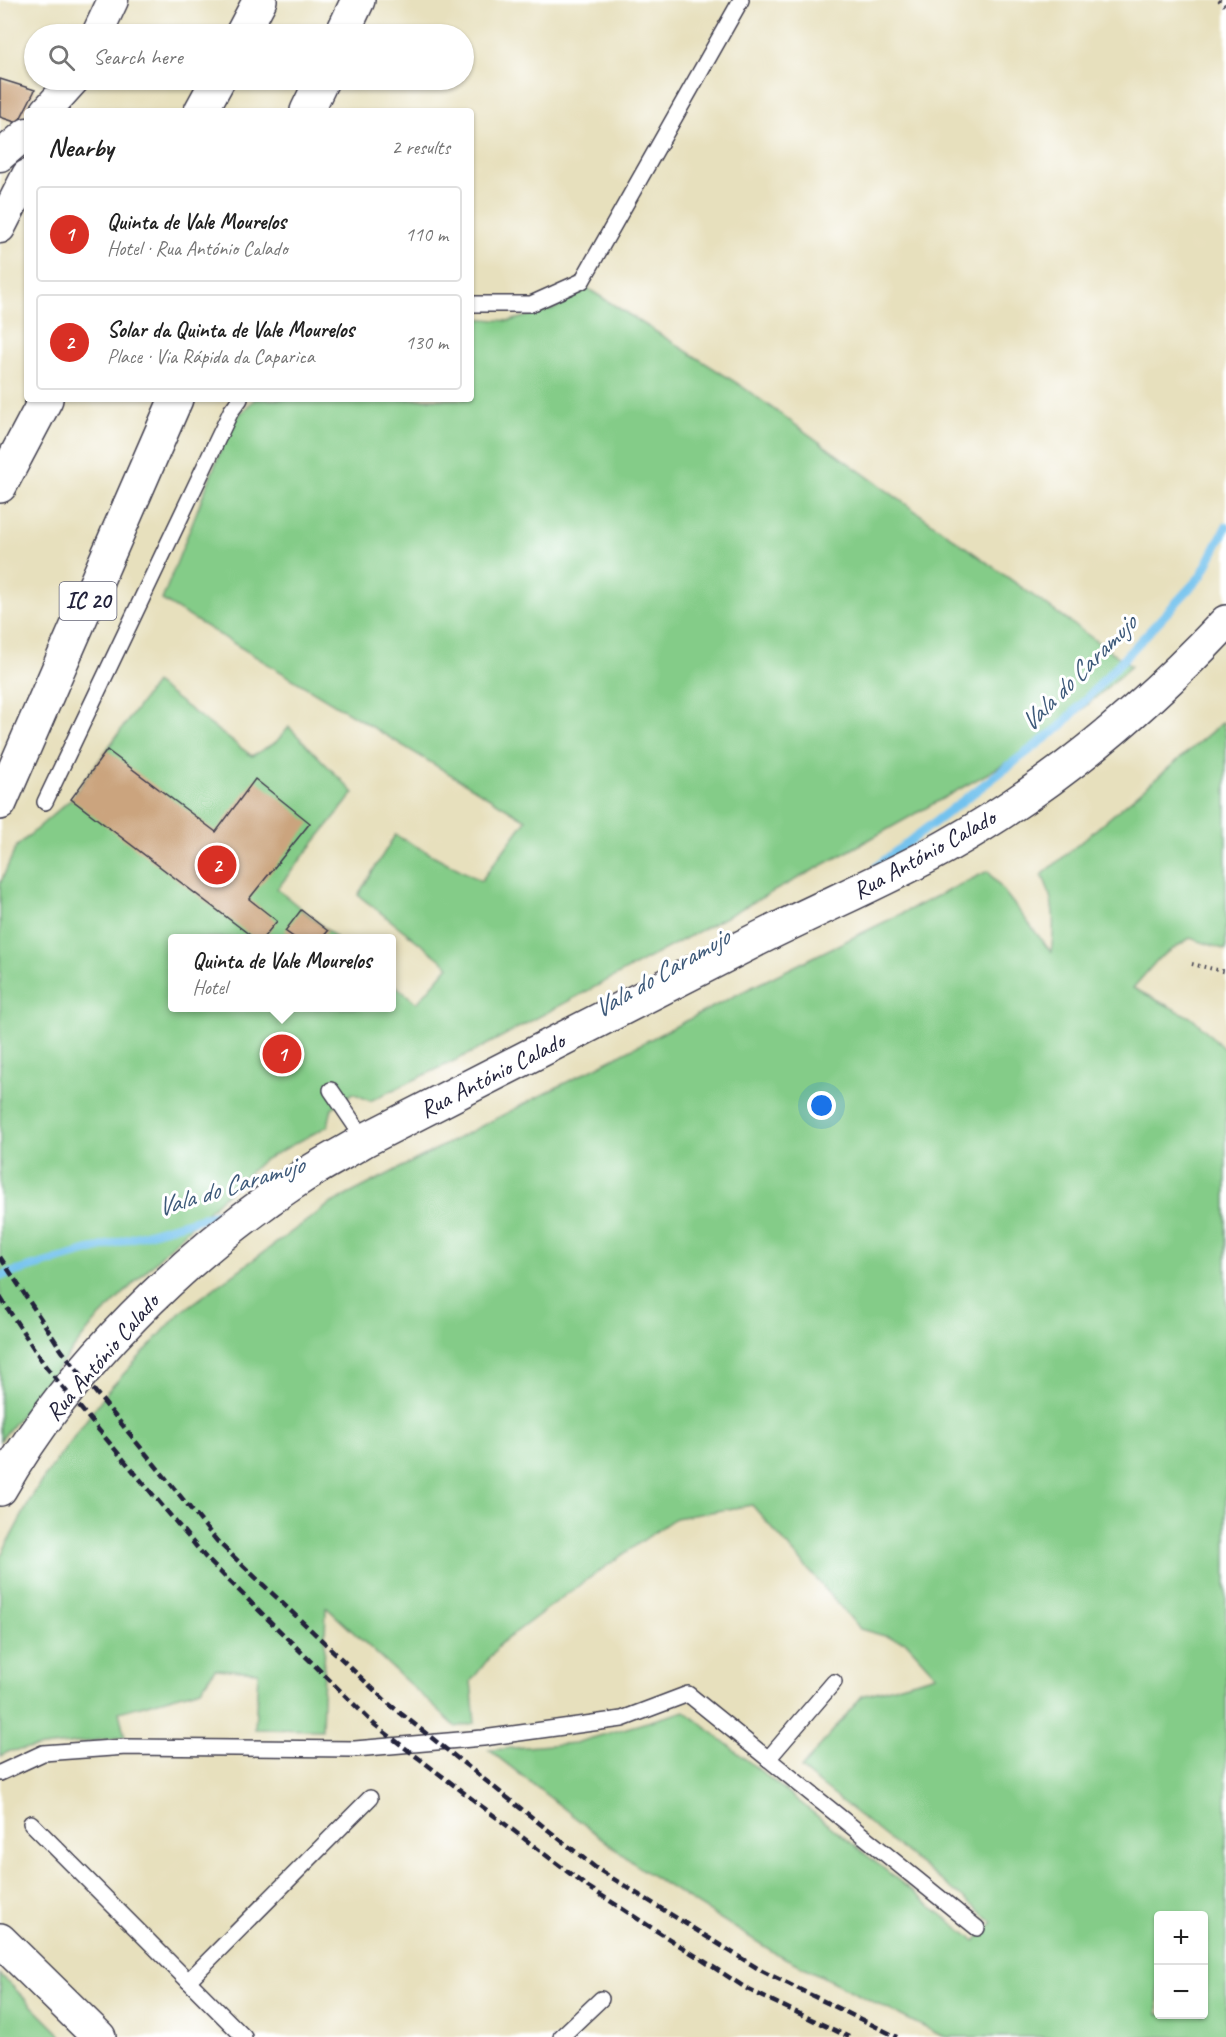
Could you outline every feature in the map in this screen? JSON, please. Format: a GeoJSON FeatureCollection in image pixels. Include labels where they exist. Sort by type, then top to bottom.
{"type":"FeatureCollection","features":[{"type":"Feature","properties":{"kind":"main road"},"geometry":{"type":"LineString","coordinates":[[247,24],[260,0]]}},
{"type":"Feature","properties":{"kind":"main road"},"geometry":{"type":"LineString","coordinates":[[347,24],[358,0]]}},
{"type":"Feature","properties":{"kind":"main road"},"geometry":{"type":"LineString","coordinates":[[203,108],[213,90]]}},
{"type":"Feature","properties":{"kind":"main road"},"geometry":{"type":"LineString","coordinates":[[308,108],[317,90]]}},
{"type":"Feature","properties":{"kind":"main road"},"geometry":{"type":"LineString","coordinates":[[0,486],[44,402]]}},
{"type":"Feature","properties":{"kind":"main road","name":"IC 20"},"geometry":{"type":"LineString","coordinates":[[0,803],[175,402]]}},
{"type":"Feature","properties":{"kind":"main road","name":"Rua António Calado"},"geometry":{"type":"LineString","coordinates":[[0,1489],[56,1406],[115,1336],[151,1299],[217,1240],[303,1177],[365,1140],[776,930],[885,879],[947,846],[1009,808],[1092,746],[1161,688],[1226,622]]}},
{"type":"Feature","properties":{"kind":"main road"},"geometry":{"type":"LineString","coordinates":[[0,1940],[99,2037]]}},
{"type":"Feature","properties":{"kind":"street"},"geometry":{"type":"LineString","coordinates":[[102,24],[113,0]]}},
{"type":"Feature","properties":{"kind":"street"},"geometry":{"type":"LineString","coordinates":[[49,108],[66,90]]}},
{"type":"Feature","properties":{"kind":"street"},"geometry":{"type":"LineString","coordinates":[[61,108],[70,90]]}},
{"type":"Feature","properties":{"kind":"street"},"geometry":{"type":"LineString","coordinates":[[0,156],[24,136]]}},
{"type":"Feature","properties":{"kind":"street"},"geometry":{"type":"LineString","coordinates":[[0,228],[24,181]]}},
{"type":"Feature","properties":{"kind":"lane"},"geometry":{"type":"LineString","coordinates":[[474,304],[531,304],[582,281],[741,0]]}},
{"type":"Feature","properties":{"kind":"lane"},"geometry":{"type":"LineString","coordinates":[[45,801],[226,421],[238,402]]}},
{"type":"Feature","properties":{"kind":"lane"},"geometry":{"type":"LineString","coordinates":[[331,1090],[365,1140]]}},
{"type":"Feature","properties":{"kind":"lane"},"geometry":{"type":"LineString","coordinates":[[768,1759],[834,1682]]}},
{"type":"Feature","properties":{"kind":"lane"},"geometry":{"type":"LineString","coordinates":[[0,1773],[43,1753],[67,1751],[126,1747],[355,1749],[483,1738],[622,1719],[688,1694],[977,1928]]}},
{"type":"Feature","properties":{"kind":"lane"},"geometry":{"type":"LineString","coordinates":[[188,1981],[370,1798]]}},
{"type":"Feature","properties":{"kind":"lane"},"geometry":{"type":"LineString","coordinates":[[31,1823],[244,2037]]}},
{"type":"Feature","properties":{"kind":"lane"},"geometry":{"type":"LineString","coordinates":[[561,2037],[601,1999]]}},
{"type":"Feature","properties":{"kind":"path"},"geometry":{"type":"LineString","coordinates":[[1219,0],[1226,7]]}},
{"type":"Feature","properties":{"kind":"path"},"geometry":{"type":"LineString","coordinates":[[1192,964],[1226,972]]}},
{"type":"Feature","properties":{"kind":"green space"},"geometry":{"type":"Polygon","coordinates":[[[587,288],[740,385],[1131,666],[1049,739],[847,852],[475,1051],[370,1101],[353,1093],[332,1108],[328,1126],[262,1161],[183,1234],[94,1323],[0,1441],[0,884],[16,847],[71,799],[155,683],[252,756],[276,742],[289,727],[354,793],[277,889],[332,934],[168,934],[168,1012],[396,1012],[396,986],[417,1003],[449,966],[358,895],[395,835],[481,881],[526,820],[162,600],[232,422],[252,402],[474,402],[474,318],[510,321],[556,308],[587,288]]]}},
{"type":"Feature","properties":{"kind":"green space"},"geometry":{"type":"Polygon","coordinates":[[[1223,722],[1226,736],[1226,950],[1190,938],[1159,958],[1133,988],[1194,1019],[1226,1051],[1226,2037],[946,2037],[940,2035],[775,1953],[641,1869],[489,1750],[575,1743],[685,1711],[975,1941],[993,1922],[801,1769],[862,1696],[936,1675],[906,1642],[860,1629],[752,1505],[675,1518],[500,1644],[471,1681],[475,1723],[456,1727],[326,1607],[322,1730],[255,1729],[258,1672],[215,1669],[201,1689],[119,1712],[125,1737],[10,1751],[0,1756],[0,1557],[38,1486],[106,1393],[180,1313],[330,1204],[740,993],[988,871],[1051,952],[1053,913],[1042,875],[1223,722]]]}},
{"type":"Feature","properties":{"kind":"green space"},"geometry":{"type":"Polygon","coordinates":[[[0,1974],[63,2037],[0,2037],[0,1974]]]}},
{"type":"Feature","properties":{"kind":"building"},"geometry":{"type":"Polygon","coordinates":[[[0,79],[24,87],[24,90],[35,90],[18,123],[0,117],[0,79]]]}},
{"type":"Feature","properties":{"kind":"building"},"geometry":{"type":"Polygon","coordinates":[[[107,750],[216,832],[255,779],[310,823],[249,899],[277,921],[266,934],[249,934],[71,799],[107,750]]]}},
{"type":"Feature","properties":{"kind":"building"},"geometry":{"type":"Polygon","coordinates":[[[301,910],[328,931],[325,934],[289,934],[285,931],[301,910]]]}},
{"type":"Feature","properties":{"kind":"waterway","name":"Vala do Caramujo"},"geometry":{"type":"LineString","coordinates":[[877,866],[1060,727],[1201,576],[1226,527]]}},
{"type":"Feature","properties":{"kind":"waterway","name":"Vala do Caramujo"},"geometry":{"type":"LineString","coordinates":[[0,1276],[237,1208]]}},
{"type":"Feature","properties":{"kind":"railway"},"geometry":{"type":"LineString","coordinates":[[0,1257],[62,1351],[217,1541],[389,1704],[596,1868],[762,1971],[897,2037]]}},
{"type":"Feature","properties":{"kind":"railway"},"geometry":{"type":"LineString","coordinates":[[0,1297],[46,1367],[206,1558],[375,1725],[585,1885],[749,1990],[849,2037]]}},
{"type":"Feature","properties":{"kind":"place","name":"Solar da Quinta de Vale Mourelos"},"geometry":{"type":"Point","coordinates":[217,865]}},
{"type":"Feature","properties":{"kind":"place","name":"Quinta de Vale Mourelos"},"geometry":{"type":"Point","coordinates":[282,1054]}}]}
